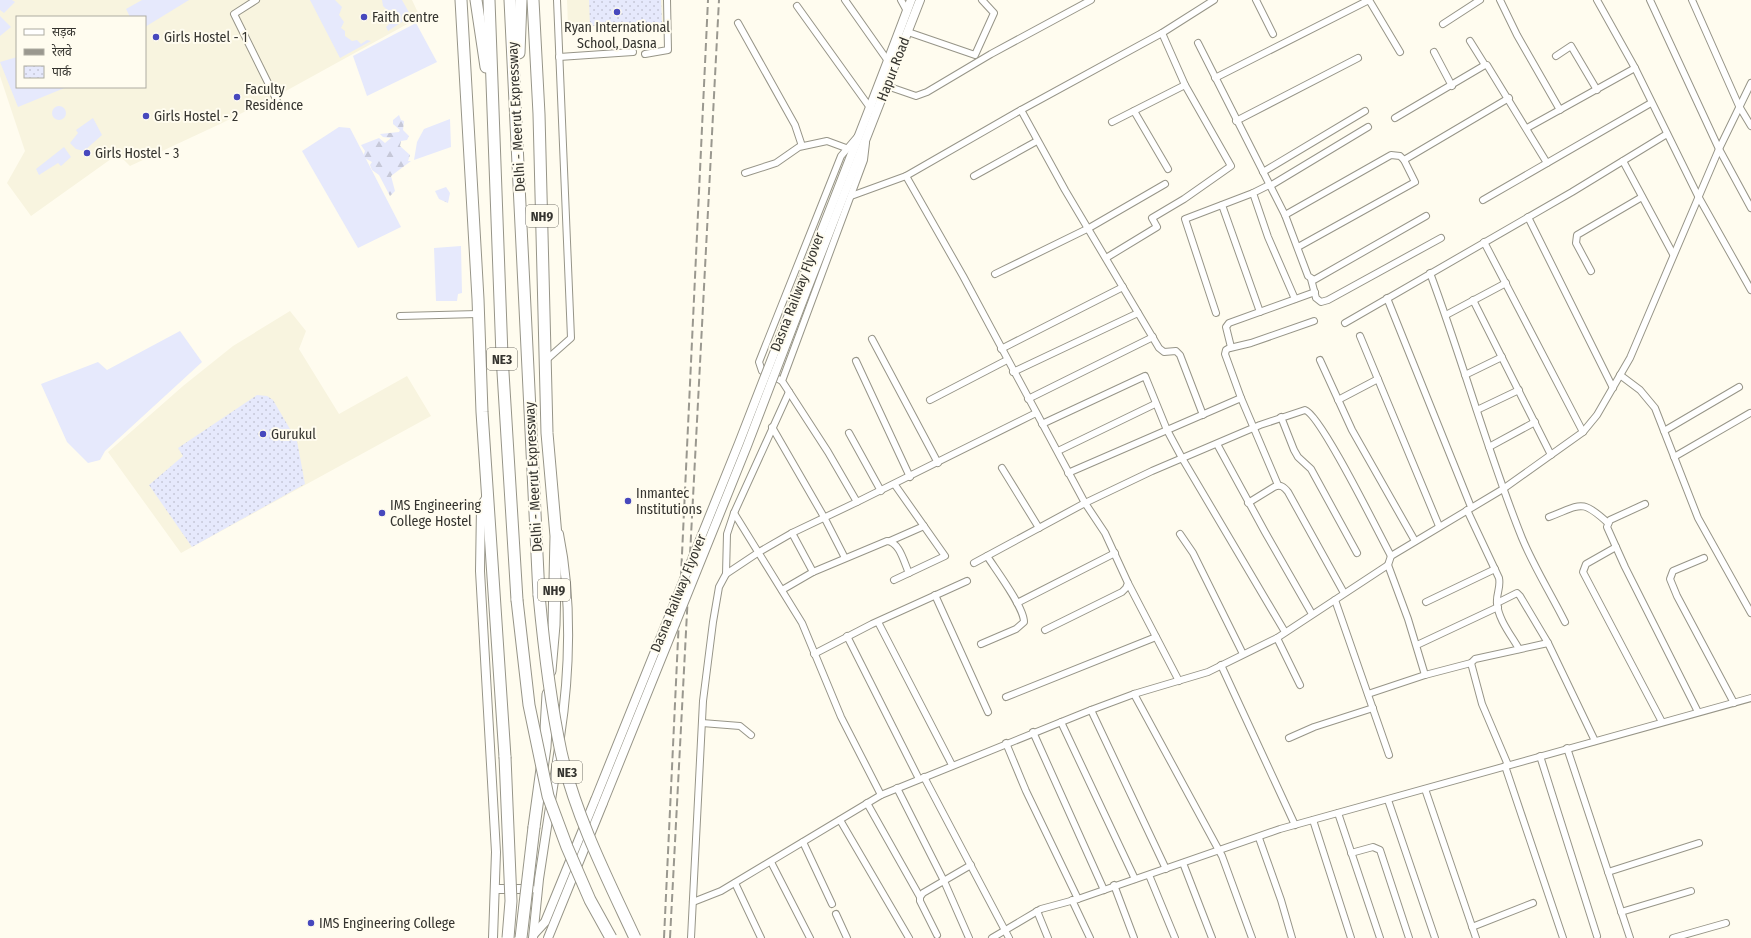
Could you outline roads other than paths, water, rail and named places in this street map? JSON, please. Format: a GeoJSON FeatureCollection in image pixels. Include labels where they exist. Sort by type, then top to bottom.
{"type":"FeatureCollection","features":[{"type":"Feature","properties":{"kind":"highway"},"geometry":{"type":"LineString","coordinates":[[461,0],[489,516],[510,860],[511,901],[508,938]]}},
{"type":"Feature","properties":{"kind":"highway"},"geometry":{"type":"LineString","coordinates":[[476,0],[494,117]]}},
{"type":"Feature","properties":{"kind":"highway","name":"Delhi - Meerut Expressway"},"geometry":{"type":"LineString","coordinates":[[489,0],[502,356],[517,600],[530,705],[548,796],[570,854],[590,900],[611,938]]}},
{"type":"Feature","properties":{"kind":"highway","name":"Delhi - Meerut Expressway"},"geometry":{"type":"LineString","coordinates":[[510,0],[539,595],[552,699],[562,752],[570,782],[595,851],[635,938]]}},
{"type":"Feature","properties":{"kind":"highway"},"geometry":{"type":"LineString","coordinates":[[516,118],[521,0]]}},
{"type":"Feature","properties":{"kind":"highway","name":"NH9"},"geometry":{"type":"LineString","coordinates":[[521,938],[545,747],[554,625],[556,536],[547,433],[539,114],[533,0]]}},
{"type":"Feature","properties":{"kind":"main road","name":"Hapur Road"},"geometry":{"type":"LineString","coordinates":[[859,135],[911,0]]}},
{"type":"Feature","properties":{"kind":"main road","name":"Hapur Road"},"geometry":{"type":"LineString","coordinates":[[867,139],[920,0]]}},
{"type":"Feature","properties":{"kind":"main road","name":"Dasna Railway Flyover"},"geometry":{"type":"LineString","coordinates":[[548,938],[746,446],[850,168],[859,135]]}},
{"type":"Feature","properties":{"kind":"main road","name":"Dasna Railway Flyover"},"geometry":{"type":"LineString","coordinates":[[533,936],[540,929],[547,916],[850,168],[867,139]]}},
{"type":"Feature","properties":{"kind":"main road"},"geometry":{"type":"LineString","coordinates":[[488,495],[481,506],[480,571],[496,852],[493,938]]}},
{"type":"Feature","properties":{"kind":"main road"},"geometry":{"type":"LineString","coordinates":[[533,936],[538,889],[568,672],[565,560],[552,499]]}},
{"type":"Feature","properties":{"kind":"main road"},"geometry":{"type":"LineString","coordinates":[[495,889],[538,889]]}},
{"type":"Feature","properties":{"kind":"street"},"geometry":{"type":"LineString","coordinates":[[256,0],[234,14],[278,103]]}},
{"type":"Feature","properties":{"kind":"street"},"geometry":{"type":"LineString","coordinates":[[545,361],[571,338],[557,0]]}},
{"type":"Feature","properties":{"kind":"street"},"geometry":{"type":"LineString","coordinates":[[645,54],[668,50],[667,0]]}},
{"type":"Feature","properties":{"kind":"street"},"geometry":{"type":"LineString","coordinates":[[845,0],[888,61]]}},
{"type":"Feature","properties":{"kind":"street"},"geometry":{"type":"LineString","coordinates":[[901,0],[907,11]]}},
{"type":"Feature","properties":{"kind":"street"},"geometry":{"type":"LineString","coordinates":[[908,32],[975,55],[994,13],[982,0]]}},
{"type":"Feature","properties":{"kind":"street"},"geometry":{"type":"LineString","coordinates":[[887,86],[916,96],[927,92],[991,54],[1091,0]]}},
{"type":"Feature","properties":{"kind":"street"},"geometry":{"type":"LineString","coordinates":[[851,196],[906,176],[1020,110],[1162,33],[1214,0]]}},
{"type":"Feature","properties":{"kind":"street"},"geometry":{"type":"LineString","coordinates":[[1256,0],[1273,34]]}},
{"type":"Feature","properties":{"kind":"street"},"geometry":{"type":"LineString","coordinates":[[1215,78],[1369,0],[1400,52]]}},
{"type":"Feature","properties":{"kind":"street"},"geometry":{"type":"LineString","coordinates":[[1443,24],[1480,0]]}},
{"type":"Feature","properties":{"kind":"street"},"geometry":{"type":"LineString","coordinates":[[1500,0],[1517,35],[1560,110]]}},
{"type":"Feature","properties":{"kind":"street"},"geometry":{"type":"LineString","coordinates":[[1598,0],[1635,68],[1698,196],[1751,290]]}},
{"type":"Feature","properties":{"kind":"street"},"geometry":{"type":"LineString","coordinates":[[1650,0],[1719,149],[1751,208]]}},
{"type":"Feature","properties":{"kind":"street"},"geometry":{"type":"LineString","coordinates":[[1692,0],[1739,106],[1751,126]]}},
{"type":"Feature","properties":{"kind":"street"},"geometry":{"type":"LineString","coordinates":[[797,6],[870,109]]}},
{"type":"Feature","properties":{"kind":"street"},"geometry":{"type":"LineString","coordinates":[[738,23],[795,125],[802,146]]}},
{"type":"Feature","properties":{"kind":"street"},"geometry":{"type":"LineString","coordinates":[[1106,258],[1157,226],[1152,218],[1184,199],[1231,166],[1185,85],[1162,33]]}},
{"type":"Feature","properties":{"kind":"street"},"geometry":{"type":"LineString","coordinates":[[1470,41],[1484,65],[1491,70],[1509,98],[1547,163]]}},
{"type":"Feature","properties":{"kind":"street"},"geometry":{"type":"LineString","coordinates":[[1198,42],[1236,121],[1285,215],[1308,276],[1311,279],[1316,298],[1321,302],[1328,300],[1441,238]]}},
{"type":"Feature","properties":{"kind":"street"},"geometry":{"type":"LineString","coordinates":[[1556,56],[1571,46],[1597,90]]}},
{"type":"Feature","properties":{"kind":"street"},"geometry":{"type":"LineString","coordinates":[[559,57],[633,52]]}},
{"type":"Feature","properties":{"kind":"street"},"geometry":{"type":"LineString","coordinates":[[1434,52],[1452,86]]}},
{"type":"Feature","properties":{"kind":"street"},"geometry":{"type":"LineString","coordinates":[[1236,121],[1358,58]]}},
{"type":"Feature","properties":{"kind":"street"},"geometry":{"type":"LineString","coordinates":[[1395,118],[1452,86],[1484,65]]}},
{"type":"Feature","properties":{"kind":"street"},"geometry":{"type":"LineString","coordinates":[[1527,128],[1635,68]]}},
{"type":"Feature","properties":{"kind":"street"},"geometry":{"type":"LineString","coordinates":[[693,902],[721,891],[881,795],[1033,732],[1091,710],[1134,694],[1208,672],[1277,638],[1388,565],[1391,556],[1503,489],[1583,432],[1597,415],[1630,358],[1698,196],[1751,83]]}},
{"type":"Feature","properties":{"kind":"street"},"geometry":{"type":"LineString","coordinates":[[1112,122],[1185,85]]}},
{"type":"Feature","properties":{"kind":"street"},"geometry":{"type":"LineString","coordinates":[[1404,160],[1509,98]]}},
{"type":"Feature","properties":{"kind":"street"},"geometry":{"type":"LineString","coordinates":[[1482,200],[1651,103]]}},
{"type":"Feature","properties":{"kind":"street"},"geometry":{"type":"LineString","coordinates":[[1020,110],[1161,351],[1166,353],[1176,351],[1180,355],[1203,415]]}},
{"type":"Feature","properties":{"kind":"street"},"geometry":{"type":"LineString","coordinates":[[1134,111],[1168,169]]}},
{"type":"Feature","properties":{"kind":"street"},"geometry":{"type":"LineString","coordinates":[[1263,172],[1365,111]]}},
{"type":"Feature","properties":{"kind":"street"},"geometry":{"type":"LineString","coordinates":[[1216,313],[1185,219],[1270,185],[1368,127]]}},
{"type":"Feature","properties":{"kind":"street"},"geometry":{"type":"LineString","coordinates":[[1345,323],[1528,217],[1667,134]]}},
{"type":"Feature","properties":{"kind":"street"},"geometry":{"type":"LineString","coordinates":[[782,381],[864,160],[867,139],[859,135],[846,148],[832,176],[759,362],[762,371],[782,381],[828,452],[857,502]]}},
{"type":"Feature","properties":{"kind":"street"},"geometry":{"type":"LineString","coordinates":[[745,173],[776,163],[797,147],[827,141],[846,148]]}},
{"type":"Feature","properties":{"kind":"street"},"geometry":{"type":"LineString","coordinates":[[974,176],[1037,141]]}},
{"type":"Feature","properties":{"kind":"street"},"geometry":{"type":"LineString","coordinates":[[1285,215],[1391,155],[1400,156],[1404,160],[1415,182],[1298,247]]}},
{"type":"Feature","properties":{"kind":"street"},"geometry":{"type":"LineString","coordinates":[[1623,161],[1673,254]]}},
{"type":"Feature","properties":{"kind":"street"},"geometry":{"type":"LineString","coordinates":[[906,176],[963,276],[1013,372],[1058,451],[1068,473],[1085,503],[1105,533],[1128,583],[1179,681]]}},
{"type":"Feature","properties":{"kind":"street"},"geometry":{"type":"LineString","coordinates":[[996,274],[1089,228],[1165,184]]}},
{"type":"Feature","properties":{"kind":"street"},"geometry":{"type":"LineString","coordinates":[[1253,193],[1268,237],[1295,299]]}},
{"type":"Feature","properties":{"kind":"street"},"geometry":{"type":"LineString","coordinates":[[1591,271],[1576,243],[1577,235],[1642,196]]}},
{"type":"Feature","properties":{"kind":"street"},"geometry":{"type":"LineString","coordinates":[[1222,205],[1260,312]]}},
{"type":"Feature","properties":{"kind":"street"},"geometry":{"type":"LineString","coordinates":[[1311,279],[1314,280],[1426,216]]}},
{"type":"Feature","properties":{"kind":"street"},"geometry":{"type":"LineString","coordinates":[[1528,217],[1613,388]]}},
{"type":"Feature","properties":{"kind":"street"},"geometry":{"type":"LineString","coordinates":[[1484,242],[1583,432]]}},
{"type":"Feature","properties":{"kind":"street"},"geometry":{"type":"LineString","coordinates":[[1430,273],[1446,315],[1503,489],[1523,540],[1565,622]]}},
{"type":"Feature","properties":{"kind":"street"},"geometry":{"type":"LineString","coordinates":[[1446,315],[1506,283]]}},
{"type":"Feature","properties":{"kind":"street"},"geometry":{"type":"LineString","coordinates":[[1001,349],[1123,288]]}},
{"type":"Feature","properties":{"kind":"street"},"geometry":{"type":"LineString","coordinates":[[1230,348],[1227,331],[1228,324],[1315,292]]}},
{"type":"Feature","properties":{"kind":"street"},"geometry":{"type":"LineString","coordinates":[[1387,298],[1469,508],[1499,578],[1500,588],[1497,605],[1502,619],[1519,649]]}},
{"type":"Feature","properties":{"kind":"street"},"geometry":{"type":"LineString","coordinates":[[1473,300],[1551,455]]}},
{"type":"Feature","properties":{"kind":"street"},"geometry":{"type":"LineString","coordinates":[[1013,372],[1138,313]]}},
{"type":"Feature","properties":{"kind":"street"},"geometry":{"type":"LineString","coordinates":[[400,316],[478,314]]}},
{"type":"Feature","properties":{"kind":"street"},"geometry":{"type":"LineString","coordinates":[[1314,321],[1251,343],[1230,348],[1226,350],[1224,354],[1278,485],[1283,487],[1288,492],[1344,594]]}},
{"type":"Feature","properties":{"kind":"street"},"geometry":{"type":"LineString","coordinates":[[1360,336],[1439,526]]}},
{"type":"Feature","properties":{"kind":"street"},"geometry":{"type":"LineString","coordinates":[[1028,399],[1153,337]]}},
{"type":"Feature","properties":{"kind":"street"},"geometry":{"type":"LineString","coordinates":[[872,339],[938,463]]}},
{"type":"Feature","properties":{"kind":"street"},"geometry":{"type":"LineString","coordinates":[[1465,375],[1502,357]]}},
{"type":"Feature","properties":{"kind":"street"},"geometry":{"type":"LineString","coordinates":[[930,400],[1007,360]]}},
{"type":"Feature","properties":{"kind":"street"},"geometry":{"type":"LineString","coordinates":[[1320,360],[1352,430],[1415,541]]}},
{"type":"Feature","properties":{"kind":"street"},"geometry":{"type":"LineString","coordinates":[[856,361],[910,477]]}},
{"type":"Feature","properties":{"kind":"street"},"geometry":{"type":"LineString","coordinates":[[1620,375],[1640,390],[1650,400],[1655,408],[1698,518],[1751,612]]}},
{"type":"Feature","properties":{"kind":"street"},"geometry":{"type":"LineString","coordinates":[[1042,424],[1146,376],[1155,404],[1182,458],[1285,632]]}},
{"type":"Feature","properties":{"kind":"street"},"geometry":{"type":"LineString","coordinates":[[1338,400],[1378,379]]}},
{"type":"Feature","properties":{"kind":"street"},"geometry":{"type":"LineString","coordinates":[[1664,431],[1739,387]]}},
{"type":"Feature","properties":{"kind":"street"},"geometry":{"type":"LineString","coordinates":[[1477,410],[1519,390]]}},
{"type":"Feature","properties":{"kind":"street"},"geometry":{"type":"LineString","coordinates":[[692,938],[702,723],[713,622],[719,587],[726,574],[727,534],[734,514],[789,392]]}},
{"type":"Feature","properties":{"kind":"street"},"geometry":{"type":"LineString","coordinates":[[1068,473],[1241,398]]}},
{"type":"Feature","properties":{"kind":"street"},"geometry":{"type":"LineString","coordinates":[[1058,451],[1155,404]]}},
{"type":"Feature","properties":{"kind":"street"},"geometry":{"type":"LineString","coordinates":[[974,563],[1085,503],[1182,458],[1254,427],[1305,410],[1310,411],[1325,432],[1391,556]]}},
{"type":"Feature","properties":{"kind":"street"},"geometry":{"type":"LineString","coordinates":[[726,574],[758,552],[792,533],[894,485],[1036,413]]}},
{"type":"Feature","properties":{"kind":"street"},"geometry":{"type":"LineString","coordinates":[[1674,457],[1750,413]]}},
{"type":"Feature","properties":{"kind":"street"},"geometry":{"type":"LineString","coordinates":[[1281,417],[1294,450],[1298,457],[1311,468],[1357,553]]}},
{"type":"Feature","properties":{"kind":"street"},"geometry":{"type":"LineString","coordinates":[[1489,447],[1535,422]]}},
{"type":"Feature","properties":{"kind":"street"},"geometry":{"type":"LineString","coordinates":[[772,427],[824,517],[845,558]]}},
{"type":"Feature","properties":{"kind":"street"},"geometry":{"type":"LineString","coordinates":[[849,433],[881,491]]}},
{"type":"Feature","properties":{"kind":"street"},"geometry":{"type":"LineString","coordinates":[[1217,444],[1248,503],[1312,614]]}},
{"type":"Feature","properties":{"kind":"street"},"geometry":{"type":"LineString","coordinates":[[1002,468],[1039,528]]}},
{"type":"Feature","properties":{"kind":"street"},"geometry":{"type":"LineString","coordinates":[[894,485],[945,556],[894,580]]}},
{"type":"Feature","properties":{"kind":"street"},"geometry":{"type":"LineString","coordinates":[[1248,503],[1278,485]]}},
{"type":"Feature","properties":{"kind":"street"},"geometry":{"type":"LineString","coordinates":[[1645,504],[1610,520],[1607,527],[1698,712]]}},
{"type":"Feature","properties":{"kind":"street"},"geometry":{"type":"LineString","coordinates":[[1548,517],[1580,506],[1586,506],[1593,508],[1608,523]]}},
{"type":"Feature","properties":{"kind":"street"},"geometry":{"type":"LineString","coordinates":[[734,514],[802,623],[841,717],[881,795]]}},
{"type":"Feature","properties":{"kind":"street"},"geometry":{"type":"LineString","coordinates":[[782,590],[813,572],[924,526]]}},
{"type":"Feature","properties":{"kind":"street"},"geometry":{"type":"LineString","coordinates":[[792,533],[813,572]]}},
{"type":"Feature","properties":{"kind":"street"},"geometry":{"type":"LineString","coordinates":[[1180,534],[1193,553],[1243,654]]}},
{"type":"Feature","properties":{"kind":"street"},"geometry":{"type":"LineString","coordinates":[[890,541],[897,546],[909,573]]}},
{"type":"Feature","properties":{"kind":"street"},"geometry":{"type":"LineString","coordinates":[[1616,547],[1586,564],[1584,572],[1662,722]]}},
{"type":"Feature","properties":{"kind":"street"},"geometry":{"type":"LineString","coordinates":[[1017,603],[1115,553]]}},
{"type":"Feature","properties":{"kind":"street"},"geometry":{"type":"LineString","coordinates":[[981,644],[1016,629],[1024,622],[1024,616],[1017,603],[987,556]]}},
{"type":"Feature","properties":{"kind":"street"},"geometry":{"type":"LineString","coordinates":[[1704,558],[1673,571],[1670,579],[1677,596],[1734,702]]}},
{"type":"Feature","properties":{"kind":"street"},"geometry":{"type":"LineString","coordinates":[[1388,565],[1417,645],[1425,675]]}},
{"type":"Feature","properties":{"kind":"street"},"geometry":{"type":"LineString","coordinates":[[1426,602],[1495,569]]}},
{"type":"Feature","properties":{"kind":"street"},"geometry":{"type":"LineString","coordinates":[[814,654],[847,636],[967,581]]}},
{"type":"Feature","properties":{"kind":"street"},"geometry":{"type":"LineString","coordinates":[[1045,630],[1122,592],[1128,583]]}},
{"type":"Feature","properties":{"kind":"street"},"geometry":{"type":"LineString","coordinates":[[1417,645],[1497,605],[1517,593],[1548,643],[1595,741]]}},
{"type":"Feature","properties":{"kind":"street"},"geometry":{"type":"LineString","coordinates":[[935,595],[988,712]]}},
{"type":"Feature","properties":{"kind":"street"},"geometry":{"type":"LineString","coordinates":[[1335,600],[1389,755]]}},
{"type":"Feature","properties":{"kind":"street"},"geometry":{"type":"LineString","coordinates":[[878,622],[952,765]]}},
{"type":"Feature","properties":{"kind":"street"},"geometry":{"type":"LineString","coordinates":[[847,636],[1009,938]]}},
{"type":"Feature","properties":{"kind":"street"},"geometry":{"type":"LineString","coordinates":[[1006,697],[1156,637]]}},
{"type":"Feature","properties":{"kind":"street"},"geometry":{"type":"LineString","coordinates":[[1277,638],[1300,685]]}},
{"type":"Feature","properties":{"kind":"street"},"geometry":{"type":"LineString","coordinates":[[1368,694],[1425,675],[1471,663],[1474,659],[1548,643]]}},
{"type":"Feature","properties":{"kind":"street"},"geometry":{"type":"LineString","coordinates":[[1471,663],[1482,704],[1507,766],[1563,938]]}},
{"type":"Feature","properties":{"kind":"street"},"geometry":{"type":"LineString","coordinates":[[1221,665],[1295,825]]}},
{"type":"Feature","properties":{"kind":"street"},"geometry":{"type":"LineString","coordinates":[[1134,694],[1219,851],[1252,938]]}},
{"type":"Feature","properties":{"kind":"street"},"geometry":{"type":"LineString","coordinates":[[992,938],[1037,911],[1075,900],[1114,885],[1149,875],[1295,825],[1751,698]]}},
{"type":"Feature","properties":{"kind":"street"},"geometry":{"type":"LineString","coordinates":[[1289,738],[1314,727],[1373,708]]}},
{"type":"Feature","properties":{"kind":"street"},"geometry":{"type":"LineString","coordinates":[[1091,710],[1166,869]]}},
{"type":"Feature","properties":{"kind":"street"},"geometry":{"type":"LineString","coordinates":[[1061,722],[1135,879]]}},
{"type":"Feature","properties":{"kind":"street"},"geometry":{"type":"LineString","coordinates":[[702,723],[740,726],[752,735]]}},
{"type":"Feature","properties":{"kind":"street"},"geometry":{"type":"LineString","coordinates":[[1033,732],[1104,890]]}},
{"type":"Feature","properties":{"kind":"street"},"geometry":{"type":"LineString","coordinates":[[1006,743],[1075,900],[1090,938]]}},
{"type":"Feature","properties":{"kind":"street"},"geometry":{"type":"LineString","coordinates":[[1568,748],[1630,938]]}},
{"type":"Feature","properties":{"kind":"street"},"geometry":{"type":"LineString","coordinates":[[1540,756],[1597,936]]}},
{"type":"Feature","properties":{"kind":"street"},"geometry":{"type":"LineString","coordinates":[[897,788],[944,881],[969,938]]}},
{"type":"Feature","properties":{"kind":"street"},"geometry":{"type":"LineString","coordinates":[[1425,789],[1476,938]]}},
{"type":"Feature","properties":{"kind":"street"},"geometry":{"type":"LineString","coordinates":[[1388,800],[1434,938]]}},
{"type":"Feature","properties":{"kind":"street"},"geometry":{"type":"LineString","coordinates":[[867,803],[920,897],[920,901],[937,935]]}},
{"type":"Feature","properties":{"kind":"street"},"geometry":{"type":"LineString","coordinates":[[1338,813],[1380,938]]}},
{"type":"Feature","properties":{"kind":"street"},"geometry":{"type":"LineString","coordinates":[[840,820],[909,938]]}},
{"type":"Feature","properties":{"kind":"street"},"geometry":{"type":"LineString","coordinates":[[1312,820],[1351,938]]}},
{"type":"Feature","properties":{"kind":"street"},"geometry":{"type":"LineString","coordinates":[[1259,838],[1281,900],[1292,938]]}},
{"type":"Feature","properties":{"kind":"street"},"geometry":{"type":"LineString","coordinates":[[804,842],[832,904]]}},
{"type":"Feature","properties":{"kind":"street"},"geometry":{"type":"LineString","coordinates":[[1608,872],[1699,843]]}},
{"type":"Feature","properties":{"kind":"street"},"geometry":{"type":"LineString","coordinates":[[1351,853],[1372,847],[1380,850],[1409,938]]}},
{"type":"Feature","properties":{"kind":"street"},"geometry":{"type":"LineString","coordinates":[[771,862],[810,938]]}},
{"type":"Feature","properties":{"kind":"street"},"geometry":{"type":"LineString","coordinates":[[1183,863],[1212,938]]}},
{"type":"Feature","properties":{"kind":"street"},"geometry":{"type":"LineString","coordinates":[[920,897],[923,893],[971,865]]}},
{"type":"Feature","properties":{"kind":"street"},"geometry":{"type":"LineString","coordinates":[[1149,875],[1175,938]]}},
{"type":"Feature","properties":{"kind":"street"},"geometry":{"type":"LineString","coordinates":[[735,883],[761,938]]}},
{"type":"Feature","properties":{"kind":"street"},"geometry":{"type":"LineString","coordinates":[[1114,885],[1134,938]]}},
{"type":"Feature","properties":{"kind":"street"},"geometry":{"type":"LineString","coordinates":[[1621,912],[1691,891]]}},
{"type":"Feature","properties":{"kind":"street"},"geometry":{"type":"LineString","coordinates":[[1472,927],[1533,903]]}},
{"type":"Feature","properties":{"kind":"street"},"geometry":{"type":"LineString","coordinates":[[1037,911],[1048,938]]}},
{"type":"Feature","properties":{"kind":"street"},"geometry":{"type":"LineString","coordinates":[[836,914],[847,938]]}},
{"type":"Feature","properties":{"kind":"street"},"geometry":{"type":"LineString","coordinates":[[1673,938],[1726,923]]}},
{"type":"Feature","properties":{"kind":"railway"},"geometry":{"type":"LineString","coordinates":[[664,938],[708,0]]}},
{"type":"Feature","properties":{"kind":"railway"},"geometry":{"type":"LineString","coordinates":[[670,938],[719,0]]}},
{"type":"Feature","properties":{"kind":"place","name":"Ryan International School, Dasna"},"geometry":{"type":"Point","coordinates":[617,12]}},
{"type":"Feature","properties":{"kind":"place","name":"Faith centre"},"geometry":{"type":"Point","coordinates":[364,17]}},
{"type":"Feature","properties":{"kind":"place","name":"Girls Hostel - 1"},"geometry":{"type":"Point","coordinates":[156,37]}},
{"type":"Feature","properties":{"kind":"place","name":"Faculty Residence"},"geometry":{"type":"Point","coordinates":[237,97]}},
{"type":"Feature","properties":{"kind":"place","name":"Girls Hostel - 2"},"geometry":{"type":"Point","coordinates":[146,116]}},
{"type":"Feature","properties":{"kind":"place","name":"Girls Hostel - 3"},"geometry":{"type":"Point","coordinates":[87,153]}},
{"type":"Feature","properties":{"kind":"place","name":"Gurukul"},"geometry":{"type":"Point","coordinates":[263,434]}},
{"type":"Feature","properties":{"kind":"place","name":"Inmantec Institutions"},"geometry":{"type":"Point","coordinates":[628,501]}},
{"type":"Feature","properties":{"kind":"place","name":"IMS Engineering College Hostel"},"geometry":{"type":"Point","coordinates":[382,513]}},
{"type":"Feature","properties":{"kind":"place","name":"IMS Engineering College"},"geometry":{"type":"Point","coordinates":[311,923]}}]}
